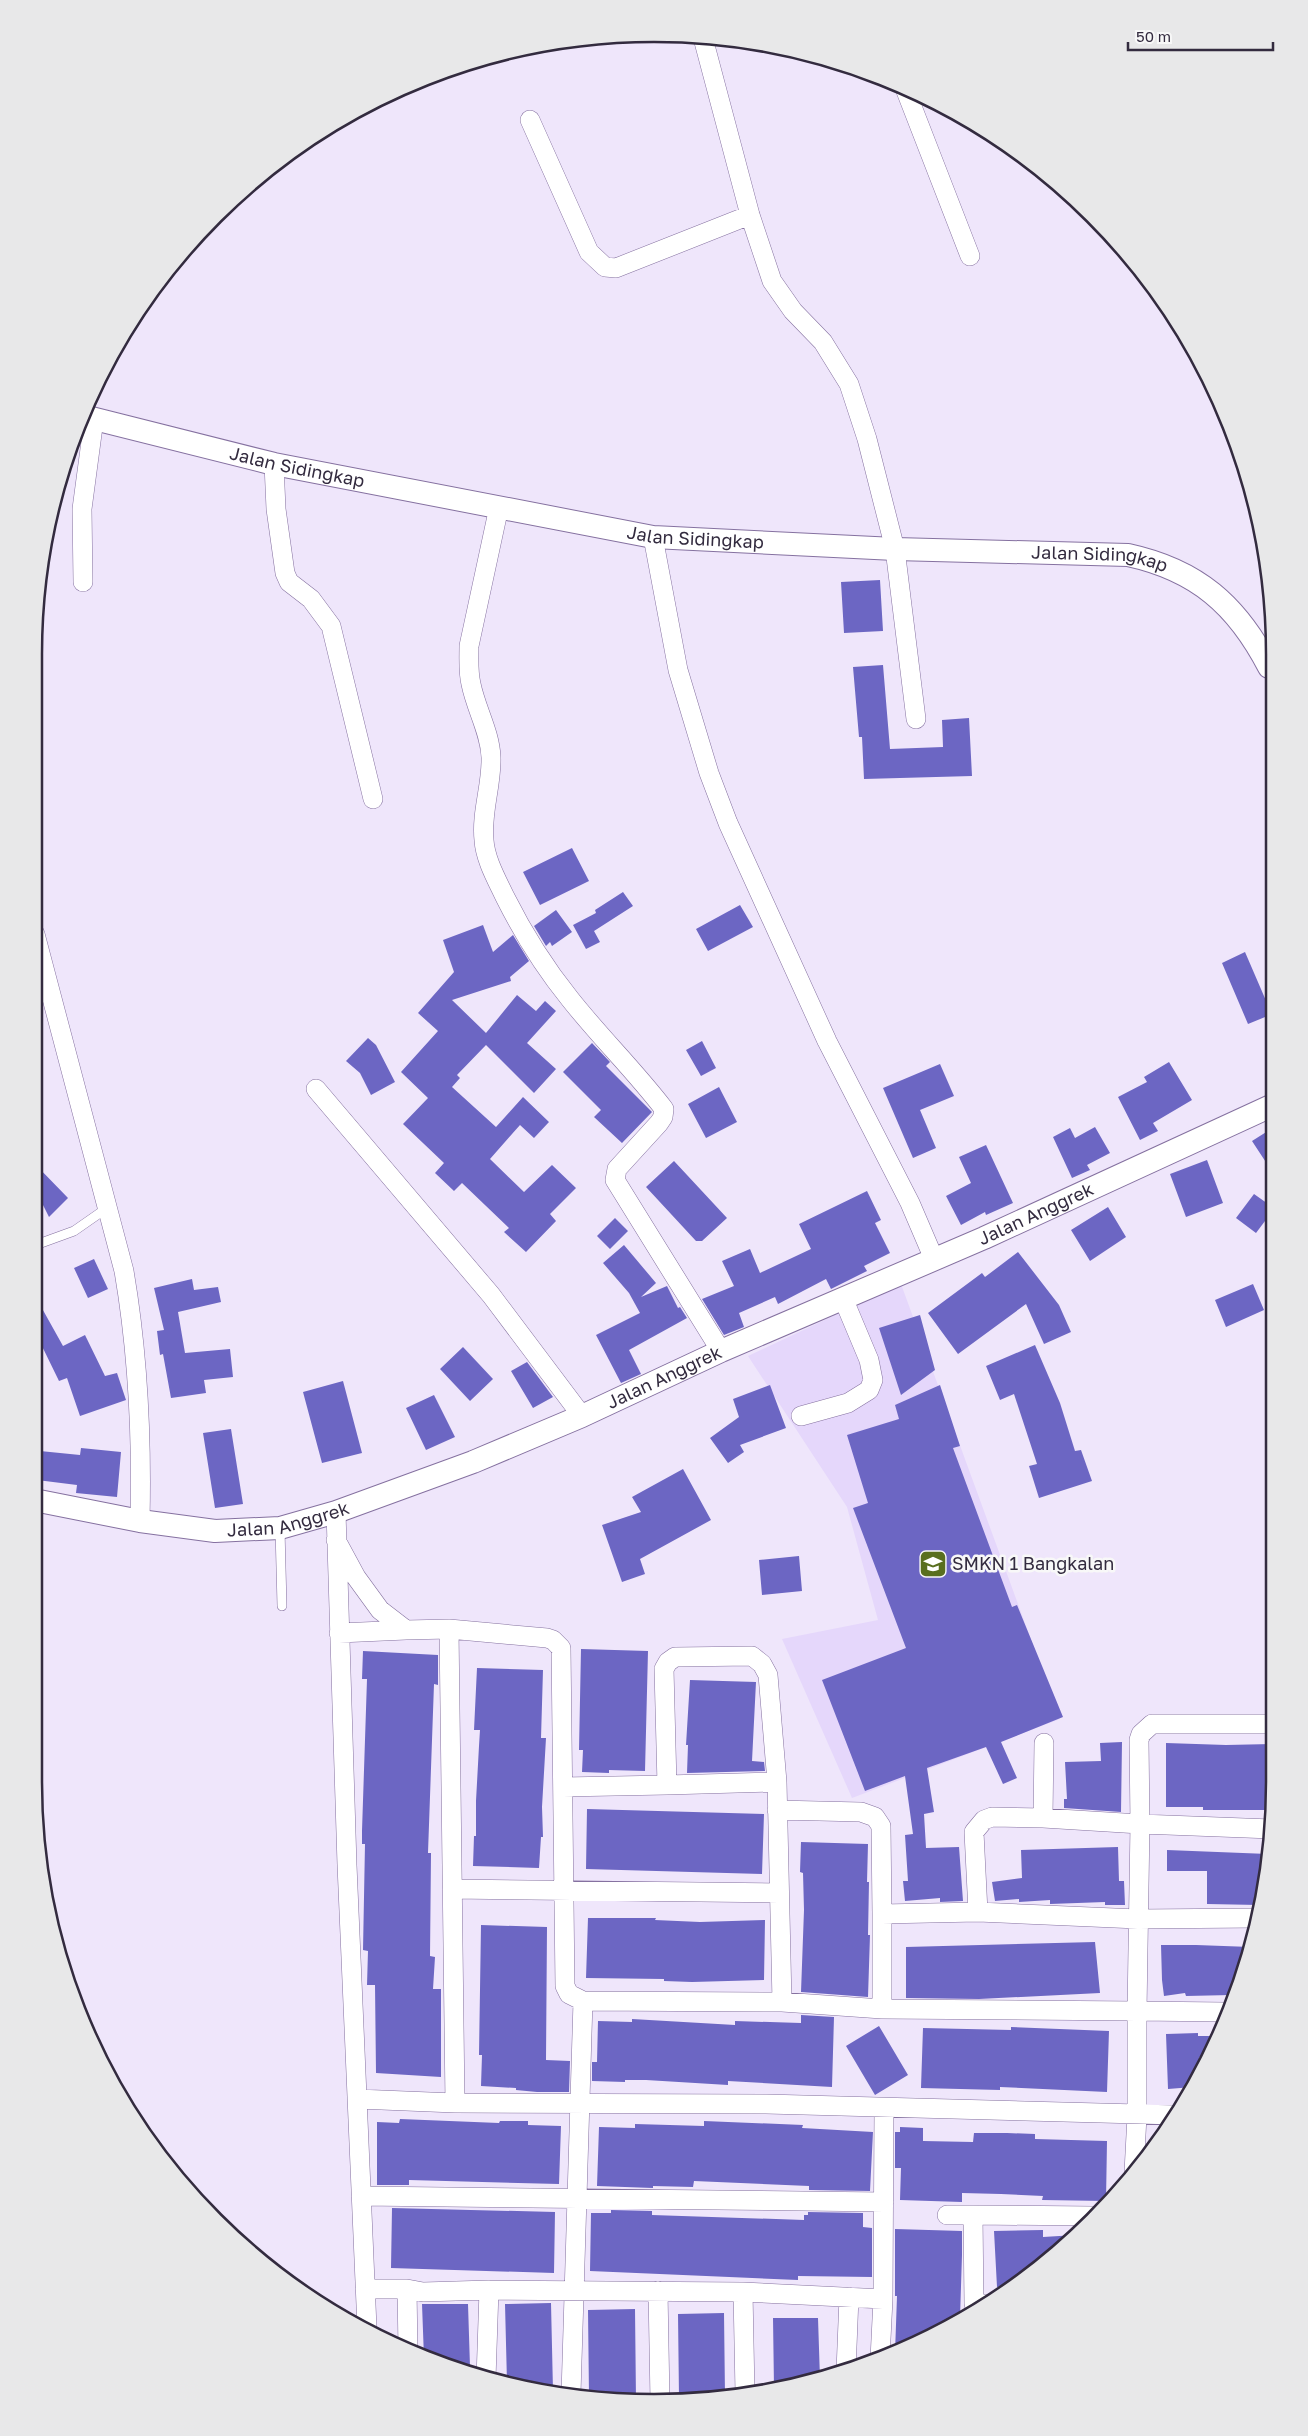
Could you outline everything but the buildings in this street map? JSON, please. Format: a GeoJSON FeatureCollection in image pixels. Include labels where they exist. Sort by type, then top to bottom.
{"type":"FeatureCollection","features":[{"type":"Feature","properties":{"kind":"street"},"geometry":{"type":"LineString","coordinates":[[705,45],[750,215],[772,281],[793,311],[823,342],[849,384],[867,439],[895,549],[916,719]]}},
{"type":"Feature","properties":{"kind":"street"},"geometry":{"type":"LineString","coordinates":[[909,99],[970,256]]}},
{"type":"Feature","properties":{"kind":"street"},"geometry":{"type":"LineString","coordinates":[[530,120],[589,252],[605,267],[616,268],[750,215]]}},
{"type":"Feature","properties":{"kind":"street"},"geometry":{"type":"LineString","coordinates":[[83,582],[82,509],[91,418]]}},
{"type":"Feature","properties":{"kind":"street","name":"Jalan Sidingkap"},"geometry":{"type":"LineString","coordinates":[[91,418],[274,464],[652,537],[895,549],[1128,555],[1155,561],[1182,572],[1212,591],[1262,632],[1266,651]]}},
{"type":"Feature","properties":{"kind":"street"},"geometry":{"type":"LineString","coordinates":[[274,464],[276,509],[285,573],[289,582],[311,599],[331,626],[373,799]]}},
{"type":"Feature","properties":{"kind":"street"},"geometry":{"type":"LineString","coordinates":[[499,507],[468,663],[470,684],[486,733],[491,756],[490,775],[483,815],[484,842],[500,887],[541,959],[570,999],[664,1109],[660,1123],[617,1170],[615,1180],[722,1351]]}},
{"type":"Feature","properties":{"kind":"street"},"geometry":{"type":"LineString","coordinates":[[652,537],[678,670],[709,773],[728,823],[827,1041],[910,1203],[934,1259]]}},
{"type":"Feature","properties":{"kind":"street"},"geometry":{"type":"LineString","coordinates":[[42,960],[124,1271],[132,1328],[141,1474],[140,1521]]}},
{"type":"Feature","properties":{"kind":"street"},"geometry":{"type":"LineString","coordinates":[[316,1089],[491,1296],[582,1416]]}},
{"type":"Feature","properties":{"kind":"street","name":"Jalan Anggrek"},"geometry":{"type":"LineString","coordinates":[[42,1502],[140,1521],[215,1531],[280,1528],[336,1512],[473,1462],[582,1416],[722,1351],[1266,1111]]}},
{"type":"Feature","properties":{"kind":"street"},"geometry":{"type":"LineString","coordinates":[[802,1416],[848,1403],[869,1390],[873,1380],[869,1360],[843,1298]]}},
{"type":"Feature","properties":{"kind":"street"},"geometry":{"type":"LineString","coordinates":[[336,1512],[339,1633],[367,2321]]}},
{"type":"Feature","properties":{"kind":"street"},"geometry":{"type":"LineString","coordinates":[[336,1540],[356,1577],[380,1610],[406,1630]]}},
{"type":"Feature","properties":{"kind":"street"},"geometry":{"type":"LineString","coordinates":[[339,1633],[449,1630],[547,1638],[558,1644],[562,1653],[565,1986],[569,1994],[582,2001],[782,2002],[882,2009],[1221,2012]]}},
{"type":"Feature","properties":{"kind":"street"},"geometry":{"type":"LineString","coordinates":[[449,1630],[455,2103]]}},
{"type":"Feature","properties":{"kind":"street"},"geometry":{"type":"LineString","coordinates":[[667,1785],[664,1669],[668,1662],[675,1657],[752,1656],[762,1664],[768,1675],[777,1782],[782,2002]]}},
{"type":"Feature","properties":{"kind":"street"},"geometry":{"type":"LineString","coordinates":[[1135,2159],[1137,2116],[1139,1740],[1145,1728],[1160,1723],[1266,1724]]}},
{"type":"Feature","properties":{"kind":"street"},"geometry":{"type":"LineString","coordinates":[[1043,1818],[1044,1743]]}},
{"type":"Feature","properties":{"kind":"street"},"geometry":{"type":"LineString","coordinates":[[563,1787],[777,1782]]}},
{"type":"Feature","properties":{"kind":"street"},"geometry":{"type":"LineString","coordinates":[[777,1810],[861,1812],[874,1817],[881,1826],[882,2009]]}},
{"type":"Feature","properties":{"kind":"street"},"geometry":{"type":"LineString","coordinates":[[978,1912],[973,1840],[979,1825],[992,1817],[1263,1829]]}},
{"type":"Feature","properties":{"kind":"street"},"geometry":{"type":"LineString","coordinates":[[452,1890],[779,1893]]}},
{"type":"Feature","properties":{"kind":"street"},"geometry":{"type":"LineString","coordinates":[[882,1914],[978,1912],[1138,1919],[1250,1918]]}},
{"type":"Feature","properties":{"kind":"street"},"geometry":{"type":"LineString","coordinates":[[571,2388],[578,2200],[582,2001]]}},
{"type":"Feature","properties":{"kind":"street"},"geometry":{"type":"LineString","coordinates":[[357,2099],[455,2103],[766,2104],[1137,2116],[1166,2115]]}},
{"type":"Feature","properties":{"kind":"street"},"geometry":{"type":"LineString","coordinates":[[881,2350],[884,2299],[884,2108]]}},
{"type":"Feature","properties":{"kind":"street"},"geometry":{"type":"LineString","coordinates":[[361,2196],[578,2200],[884,2202]]}},
{"type":"Feature","properties":{"kind":"street"},"geometry":{"type":"LineString","coordinates":[[947,2215],[1084,2216]]}},
{"type":"Feature","properties":{"kind":"street"},"geometry":{"type":"LineString","coordinates":[[973,2215],[978,2301]]}},
{"type":"Feature","properties":{"kind":"street"},"geometry":{"type":"LineString","coordinates":[[365,2289],[407,2289],[423,2292],[489,2290],[743,2292],[884,2299]]}},
{"type":"Feature","properties":{"kind":"street"},"geometry":{"type":"LineString","coordinates":[[407,2289],[408,2341]]}},
{"type":"Feature","properties":{"kind":"street"},"geometry":{"type":"LineString","coordinates":[[486,2370],[489,2290]]}},
{"type":"Feature","properties":{"kind":"street"},"geometry":{"type":"LineString","coordinates":[[658,2292],[660,2394]]}},
{"type":"Feature","properties":{"kind":"street"},"geometry":{"type":"LineString","coordinates":[[743,2292],[745,2386]]}},
{"type":"Feature","properties":{"kind":"street"},"geometry":{"type":"LineString","coordinates":[[846,2362],[849,2297]]}},
{"type":"Feature","properties":{"kind":"lane"},"geometry":{"type":"LineString","coordinates":[[42,1243],[74,1230],[108,1208]]}},
{"type":"Feature","properties":{"kind":"lane"},"geometry":{"type":"LineString","coordinates":[[280,1528],[282,1606]]}},
{"type":"Feature","properties":{"kind":"shaded area","name":"SMKN 1 Bangkalan"},"geometry":{"type":"Polygon","coordinates":[[[901,1284],[1060,1719],[852,1798],[782,1639],[878,1620],[847,1507],[748,1356],[901,1284]]]}},
{"type":"Feature","properties":{"kind":"place","name":"SMKN 1 Bangkalan"},"geometry":{"type":"Point","coordinates":[933,1564]}}]}
